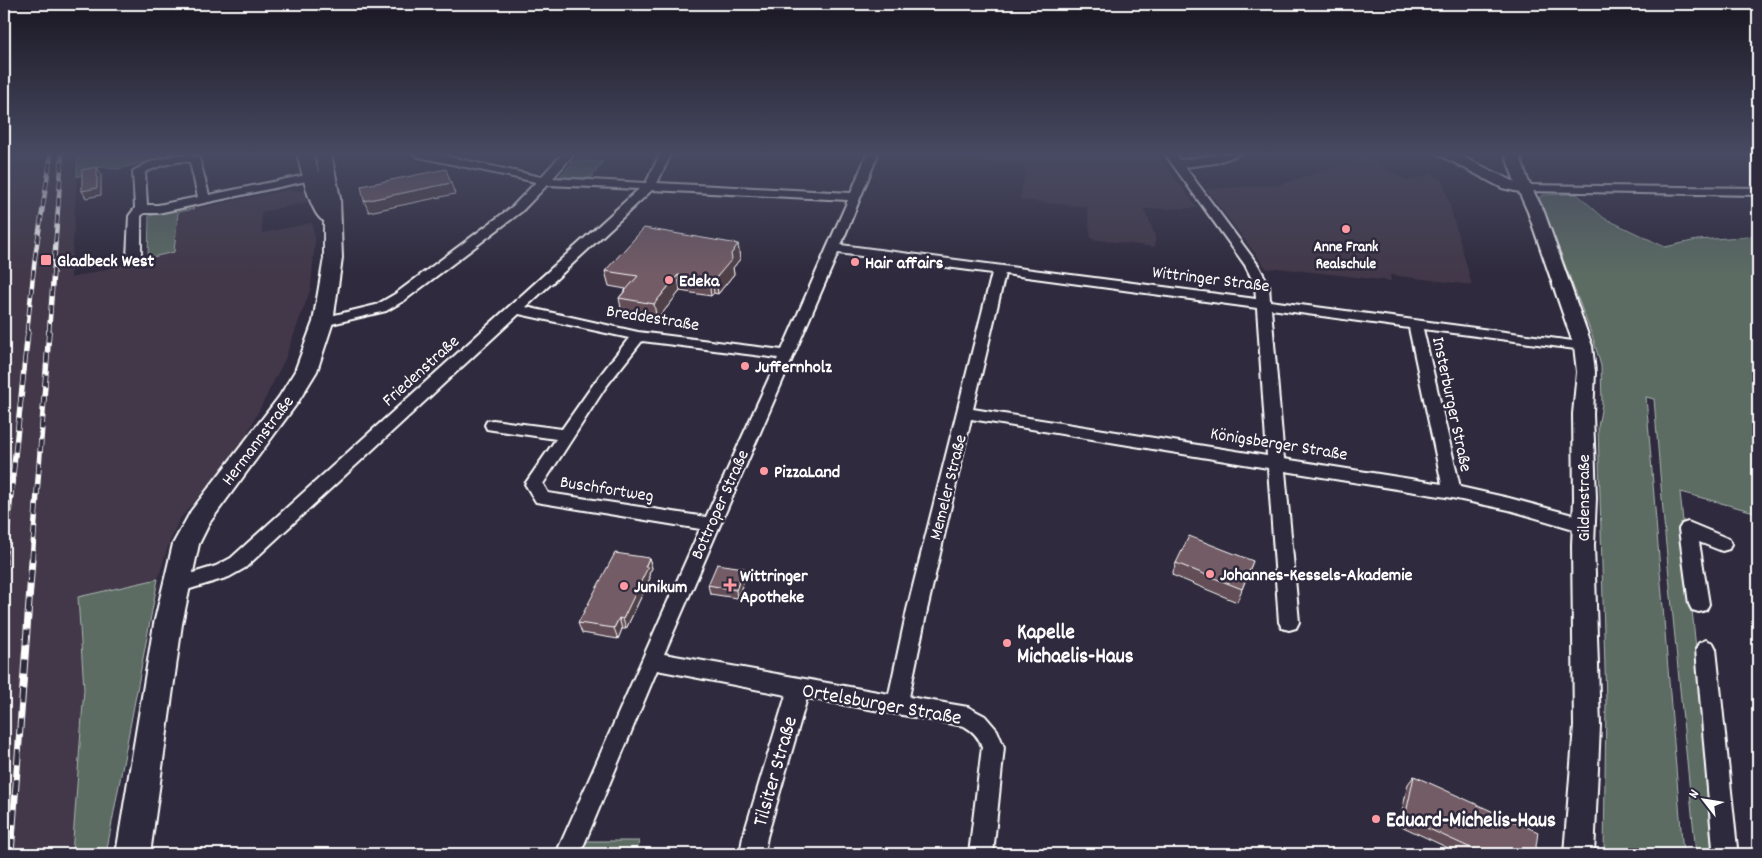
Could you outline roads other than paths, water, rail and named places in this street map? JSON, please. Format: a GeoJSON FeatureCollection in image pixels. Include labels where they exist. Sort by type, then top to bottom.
{"type":"FeatureCollection","features":[{"type":"Feature","properties":{"kind":"main road"},"geometry":{"type":"LineString","coordinates":[[316,194],[332,225]]}},
{"type":"Feature","properties":{"kind":"main road","name":"Hermannstraße"},"geometry":{"type":"LineString","coordinates":[[133,854],[168,624],[182,558],[192,531],[200,517],[287,402],[306,372],[322,322],[333,258],[331,194]]}},
{"type":"Feature","properties":{"kind":"street"},"geometry":{"type":"LineString","coordinates":[[134,258],[135,216],[141,209],[140,194]]}},
{"type":"Feature","properties":{"kind":"street"},"geometry":{"type":"LineString","coordinates":[[203,194],[204,199]]}},
{"type":"Feature","properties":{"kind":"street"},"geometry":{"type":"LineString","coordinates":[[141,209],[158,209],[229,194]]}},
{"type":"Feature","properties":{"kind":"street"},"geometry":{"type":"LineString","coordinates":[[322,322],[381,308],[400,298],[517,209],[532,194]]}},
{"type":"Feature","properties":{"kind":"street","name":"Friedenstraße"},"geometry":{"type":"LineString","coordinates":[[177,584],[222,572],[238,563],[641,194]]}},
{"type":"Feature","properties":{"kind":"street"},"geometry":{"type":"LineString","coordinates":[[799,194],[854,197]]}},
{"type":"Feature","properties":{"kind":"street","name":"Bottroper Straße"},"geometry":{"type":"LineString","coordinates":[[568,854],[710,524],[855,194]]}},
{"type":"Feature","properties":{"kind":"street"},"geometry":{"type":"LineString","coordinates":[[1199,194],[1255,270],[1262,285],[1289,622]]}},
{"type":"Feature","properties":{"kind":"street","name":"Gildenstraße"},"geometry":{"type":"LineString","coordinates":[[1527,194],[1536,212],[1583,346],[1586,372],[1583,414],[1583,545],[1587,726],[1579,854]]}},
{"type":"Feature","properties":{"kind":"street","name":"Wittringer Straße"},"geometry":{"type":"LineString","coordinates":[[833,248],[1583,346]]}},
{"type":"Feature","properties":{"kind":"street","name":"Memeler Straße"},"geometry":{"type":"LineString","coordinates":[[896,705],[999,270]]}},
{"type":"Feature","properties":{"kind":"street","name":"Breddestraße"},"geometry":{"type":"LineString","coordinates":[[516,309],[638,336],[786,354]]}},
{"type":"Feature","properties":{"kind":"street","name":"Insterburger Straße"},"geometry":{"type":"LineString","coordinates":[[1416,324],[1452,492]]}},
{"type":"Feature","properties":{"kind":"street","name":"Buschfortweg"},"geometry":{"type":"LineString","coordinates":[[638,336],[600,385],[534,484],[542,498],[710,524]]}},
{"type":"Feature","properties":{"kind":"street","name":"Königsberger Straße"},"geometry":{"type":"LineString","coordinates":[[965,413],[1452,492],[1508,504],[1584,525]]}},
{"type":"Feature","properties":{"kind":"street"},"geometry":{"type":"LineString","coordinates":[[493,425],[567,435]]}},
{"type":"Feature","properties":{"kind":"street"},"geometry":{"type":"LineString","coordinates":[[1699,604],[1688,529],[1722,544]]}},
{"type":"Feature","properties":{"kind":"street"},"geometry":{"type":"LineString","coordinates":[[1706,649],[1725,848]]}},
{"type":"Feature","properties":{"kind":"street","name":"Ortelsburger Straße"},"geometry":{"type":"LineString","coordinates":[[651,660],[968,717],[981,724],[990,734],[993,747],[981,854]]}},
{"type":"Feature","properties":{"kind":"street","name":"Tilsiter Straße"},"geometry":{"type":"LineString","coordinates":[[752,854],[755,837],[799,688]]}},
{"type":"Feature","properties":{"kind":"railway"},"geometry":{"type":"LineString","coordinates":[[27,332],[35,257],[45,194]]}},
{"type":"Feature","properties":{"kind":"railway"},"geometry":{"type":"LineString","coordinates":[[49,332],[59,194]]}},
{"type":"Feature","properties":{"kind":"railway"},"geometry":{"type":"LineString","coordinates":[[4,561],[28,331]]}},
{"type":"Feature","properties":{"kind":"railway"},"geometry":{"type":"LineString","coordinates":[[32,561],[49,331]]}},
{"type":"Feature","properties":{"kind":"railway"},"geometry":{"type":"LineString","coordinates":[[11,854],[32,560]]}},
{"type":"Feature","properties":{"kind":"place","name":"Anne Frank Realschule"},"geometry":{"type":"Point","coordinates":[1346,229]}},
{"type":"Feature","properties":{"kind":"place","name":"Gladbeck West"},"geometry":{"type":"Point","coordinates":[46,260]}},
{"type":"Feature","properties":{"kind":"place","name":"Hair affairs"},"geometry":{"type":"Point","coordinates":[855,262]}},
{"type":"Feature","properties":{"kind":"place","name":"Edeka"},"geometry":{"type":"Point","coordinates":[669,280]}},
{"type":"Feature","properties":{"kind":"place","name":"Juffernholz"},"geometry":{"type":"Point","coordinates":[745,366]}},
{"type":"Feature","properties":{"kind":"place","name":"PizzaLand"},"geometry":{"type":"Point","coordinates":[764,471]}},
{"type":"Feature","properties":{"kind":"place","name":"Johannes-Kessels-Akademie"},"geometry":{"type":"Point","coordinates":[1210,574]}},
{"type":"Feature","properties":{"kind":"place","name":"Wittringer Apotheke"},"geometry":{"type":"Point","coordinates":[730,585]}},
{"type":"Feature","properties":{"kind":"place","name":"Junikum"},"geometry":{"type":"Point","coordinates":[624,586]}},
{"type":"Feature","properties":{"kind":"place","name":"Kapelle Michaelis-Haus"},"geometry":{"type":"Point","coordinates":[1007,643]}},
{"type":"Feature","properties":{"kind":"place","name":"Eduard-Michelis-Haus"},"geometry":{"type":"Point","coordinates":[1376,819]}}]}
